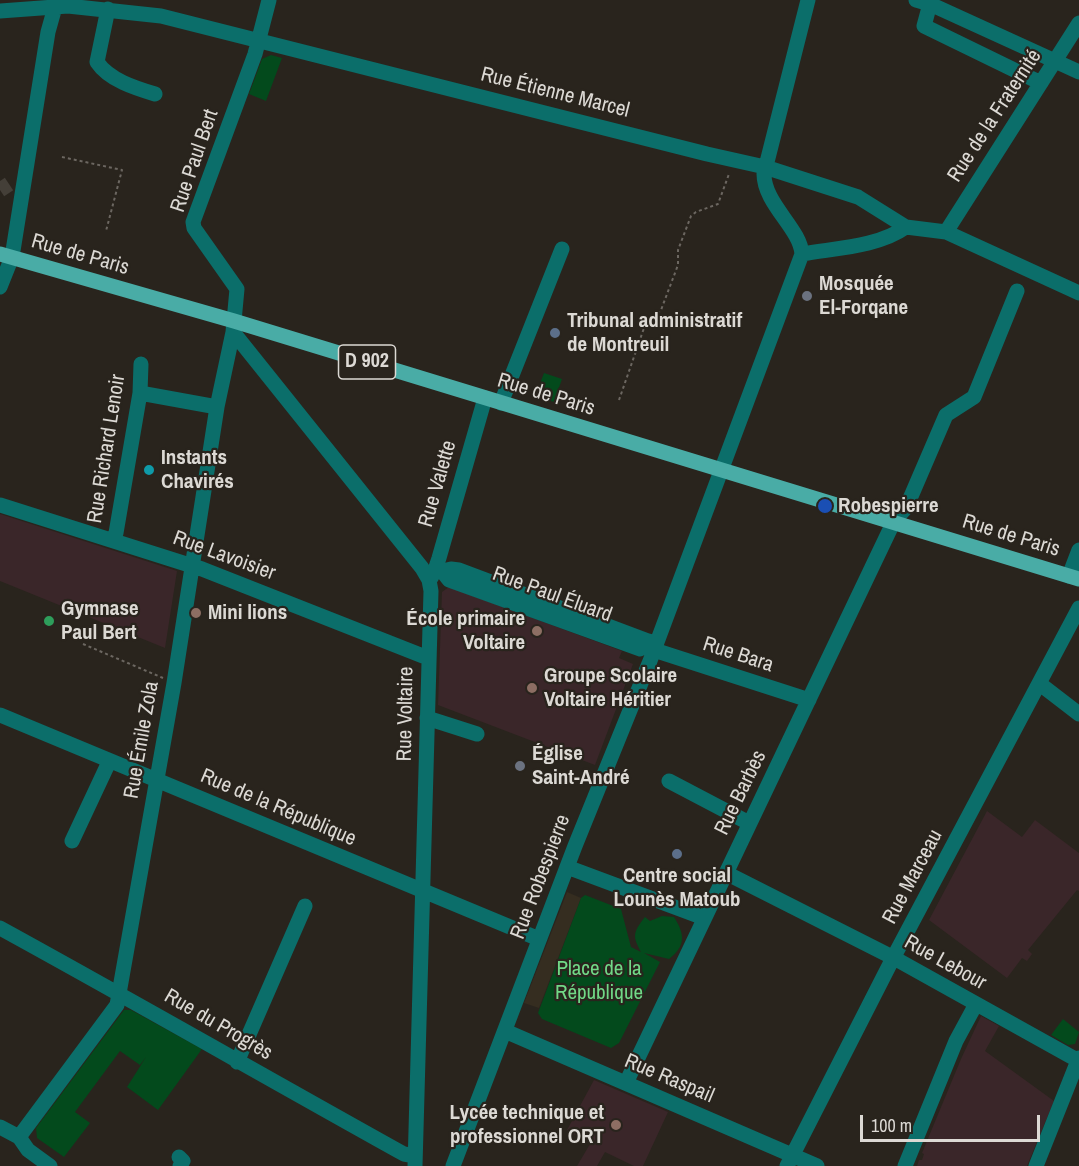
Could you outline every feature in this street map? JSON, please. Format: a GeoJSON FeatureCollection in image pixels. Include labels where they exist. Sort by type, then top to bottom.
{"type":"FeatureCollection","features":[{"type":"Feature","properties":{"kind":"main road","name":"Rue de Paris"},"geometry":{"type":"LineString","coordinates":[[6,255],[233,326],[485,398],[1074,577]]}},
{"type":"Feature","properties":{"kind":"street"},"geometry":{"type":"LineString","coordinates":[[259,41],[269,0]]}},
{"type":"Feature","properties":{"kind":"street"},"geometry":{"type":"LineString","coordinates":[[808,0],[765,167],[764,182],[800,244],[802,254],[871,242],[906,227]]}},
{"type":"Feature","properties":{"kind":"street"},"geometry":{"type":"LineString","coordinates":[[1041,83],[924,26],[926,1],[1079,72]]}},
{"type":"Feature","properties":{"kind":"street"},"geometry":{"type":"LineString","coordinates":[[0,287],[24,174],[48,32],[56,4]]}},
{"type":"Feature","properties":{"kind":"street","name":"Rue Étienne Marcel"},"geometry":{"type":"LineString","coordinates":[[0,11],[56,4],[161,16],[765,167],[858,197],[906,227],[946,232],[1079,292]]}},
{"type":"Feature","properties":{"kind":"street"},"geometry":{"type":"LineString","coordinates":[[108,9],[97,62],[101,68],[134,88],[155,94]]}},
{"type":"Feature","properties":{"kind":"street","name":"Rue de la Fraternité"},"geometry":{"type":"LineString","coordinates":[[946,232],[1079,23]]}},
{"type":"Feature","properties":{"kind":"street","name":"Rue Paul Bert"},"geometry":{"type":"LineString","coordinates":[[233,326],[237,290],[194,228],[193,222],[259,41]]}},
{"type":"Feature","properties":{"kind":"street"},"geometry":{"type":"LineString","coordinates":[[9,184],[24,174]]}},
{"type":"Feature","properties":{"kind":"street"},"geometry":{"type":"LineString","coordinates":[[501,403],[562,249]]}},
{"type":"Feature","properties":{"kind":"street","name":"Rue Robespierre"},"geometry":{"type":"LineString","coordinates":[[453,1166],[802,254]]}},
{"type":"Feature","properties":{"kind":"street","name":"Rue Barbès"},"geometry":{"type":"LineString","coordinates":[[626,1083],[894,521],[906,508],[946,414],[974,397],[1017,291]]}},
{"type":"Feature","properties":{"kind":"street"},"geometry":{"type":"LineString","coordinates":[[233,326],[422,568],[435,575]]}},
{"type":"Feature","properties":{"kind":"street","name":"Rue Émile Zola"},"geometry":{"type":"LineString","coordinates":[[19,1137],[117,1005],[174,683],[217,407],[233,326]]}},
{"type":"Feature","properties":{"kind":"street","name":"Rue Richard Lenoir"},"geometry":{"type":"LineString","coordinates":[[112,540],[116,534],[140,393],[141,364]]}},
{"type":"Feature","properties":{"kind":"street"},"geometry":{"type":"LineString","coordinates":[[140,393],[217,407]]}},
{"type":"Feature","properties":{"kind":"street","name":"Rue Valette"},"geometry":{"type":"LineString","coordinates":[[435,575],[485,398]]}},
{"type":"Feature","properties":{"kind":"street","name":"Rue Lavoisier"},"geometry":{"type":"LineString","coordinates":[[0,506],[191,565],[428,658]]}},
{"type":"Feature","properties":{"kind":"street"},"geometry":{"type":"LineString","coordinates":[[1074,577],[1079,550]]}},
{"type":"Feature","properties":{"kind":"street","name":"Rue Paul Éluard"},"geometry":{"type":"LineString","coordinates":[[435,575],[459,570],[653,645]]}},
{"type":"Feature","properties":{"kind":"street","name":"Rue Voltaire"},"geometry":{"type":"LineString","coordinates":[[415,1161],[428,658],[431,591],[435,575]]}},
{"type":"Feature","properties":{"kind":"street","name":"Rue Marceau"},"geometry":{"type":"LineString","coordinates":[[790,1161],[894,958],[1079,608]]}},
{"type":"Feature","properties":{"kind":"street","name":"Rue Bara"},"geometry":{"type":"LineString","coordinates":[[653,645],[809,700]]}},
{"type":"Feature","properties":{"kind":"street"},"geometry":{"type":"LineString","coordinates":[[1040,684],[1079,714]]}},
{"type":"Feature","properties":{"kind":"street","name":"Rue de la République"},"geometry":{"type":"LineString","coordinates":[[0,715],[540,939]]}},
{"type":"Feature","properties":{"kind":"street"},"geometry":{"type":"LineString","coordinates":[[427,718],[477,734]]}},
{"type":"Feature","properties":{"kind":"street"},"geometry":{"type":"LineString","coordinates":[[72,841],[110,762]]}},
{"type":"Feature","properties":{"kind":"street"},"geometry":{"type":"LineString","coordinates":[[669,781],[749,823]]}},
{"type":"Feature","properties":{"kind":"street"},"geometry":{"type":"LineString","coordinates":[[567,867],[704,918]]}},
{"type":"Feature","properties":{"kind":"street","name":"Rue Lebour"},"geometry":{"type":"LineString","coordinates":[[723,880],[894,958],[1079,1059]]}},
{"type":"Feature","properties":{"kind":"street"},"geometry":{"type":"LineString","coordinates":[[237,1062],[306,906]]}},
{"type":"Feature","properties":{"kind":"street","name":"Rue du Progrès"},"geometry":{"type":"LineString","coordinates":[[0,928],[415,1161]]}},
{"type":"Feature","properties":{"kind":"street"},"geometry":{"type":"LineString","coordinates":[[905,1166],[956,1041],[976,1004]]}},
{"type":"Feature","properties":{"kind":"street","name":"Rue Raspail"},"geometry":{"type":"LineString","coordinates":[[505,1031],[626,1083],[790,1161],[817,1166]]}},
{"type":"Feature","properties":{"kind":"street"},"geometry":{"type":"LineString","coordinates":[[1036,1166],[1079,1059]]}},
{"type":"Feature","properties":{"kind":"street"},"geometry":{"type":"LineString","coordinates":[[0,1127],[19,1137],[28,1150],[43,1164]]}},
{"type":"Feature","properties":{"kind":"path"},"geometry":{"type":"LineString","coordinates":[[62,157],[122,170],[106,231]]}},
{"type":"Feature","properties":{"kind":"path"},"geometry":{"type":"LineString","coordinates":[[619,400],[644,328],[661,310],[678,265],[678,250],[691,216],[718,204],[741,161]]}},
{"type":"Feature","properties":{"kind":"path"},"geometry":{"type":"LineString","coordinates":[[83,644],[174,683]]}},
{"type":"Feature","properties":{"kind":"shaded area"},"geometry":{"type":"Polygon","coordinates":[[[0,514],[177,571],[165,648],[0,581],[0,514]]]}},
{"type":"Feature","properties":{"kind":"shaded area","name":"Groupe Scolaire Voltaire Héritier"},"geometry":{"type":"Polygon","coordinates":[[[449,587],[622,651],[619,658],[633,664],[595,765],[438,705],[442,592],[449,587]]]}},
{"type":"Feature","properties":{"kind":"shaded area"},"geometry":{"type":"Polygon","coordinates":[[[987,811],[1022,837],[1035,820],[1079,853],[1079,891],[1077,890],[1028,950],[1032,954],[1027,961],[1022,958],[1007,978],[929,920],[987,811]]]}},
{"type":"Feature","properties":{"kind":"shaded area"},"geometry":{"type":"Polygon","coordinates":[[[567,892],[581,898],[539,1008],[524,1003],[567,892]]]}},
{"type":"Feature","properties":{"kind":"shaded area"},"geometry":{"type":"Polygon","coordinates":[[[981,1016],[999,1026],[985,1051],[1054,1101],[1027,1166],[917,1166],[919,1160],[922,1160],[924,1154],[922,1153],[981,1016]]]}},
{"type":"Feature","properties":{"kind":"shaded area","name":"Lycée technique et professionnel ORT"},"geometry":{"type":"Polygon","coordinates":[[[594,1080],[668,1112],[643,1166],[634,1166],[605,1152],[597,1166],[577,1166],[590,1144],[567,1130],[594,1080]]]}},
{"type":"Feature","properties":{"kind":"green space"},"geometry":{"type":"Polygon","coordinates":[[[271,55],[282,58],[266,101],[249,94],[262,59],[271,55]]]}},
{"type":"Feature","properties":{"kind":"green space"},"geometry":{"type":"Polygon","coordinates":[[[544,373],[562,379],[554,402],[535,396],[544,373]]]}},
{"type":"Feature","properties":{"kind":"green space","name":"Place de la République"},"geometry":{"type":"Polygon","coordinates":[[[585,895],[621,909],[631,947],[641,952],[635,935],[645,917],[650,921],[662,916],[674,917],[682,934],[681,944],[669,959],[644,953],[660,962],[619,1043],[611,1048],[542,1019],[538,1013],[581,898],[585,895]]]}},
{"type":"Feature","properties":{"kind":"green space"},"geometry":{"type":"Polygon","coordinates":[[[124,1010],[131,1010],[202,1049],[158,1110],[127,1087],[146,1057],[140,1065],[120,1051],[75,1112],[90,1123],[64,1157],[37,1138],[36,1128],[124,1010]]]}},
{"type":"Feature","properties":{"kind":"green space"},"geometry":{"type":"Polygon","coordinates":[[[1063,1019],[1079,1032],[1075,1044],[1068,1045],[1051,1035],[1063,1019]]]}},
{"type":"Feature","properties":{"kind":"tunnel"},"geometry":{"type":"LineString","coordinates":[[0,190],[9,184]]}},
{"type":"Feature","properties":{"kind":"place","name":"Mosquée El-Forqane"},"geometry":{"type":"Point","coordinates":[807,296]}},
{"type":"Feature","properties":{"kind":"place","name":"Tribunal administratif de Montreuil"},"geometry":{"type":"Point","coordinates":[555,333]}},
{"type":"Feature","properties":{"kind":"place","name":"Instants Chavirés"},"geometry":{"type":"Point","coordinates":[149,470]}},
{"type":"Feature","properties":{"kind":"place","name":"Robespierre"},"geometry":{"type":"Point","coordinates":[825,506]}},
{"type":"Feature","properties":{"kind":"place","name":"Mini lions"},"geometry":{"type":"Point","coordinates":[196,613]}},
{"type":"Feature","properties":{"kind":"place","name":"Gymnase Paul Bert"},"geometry":{"type":"Point","coordinates":[49,621]}},
{"type":"Feature","properties":{"kind":"place","name":"École primaire Voltaire"},"geometry":{"type":"Point","coordinates":[537,631]}},
{"type":"Feature","properties":{"kind":"place","name":"Groupe Scolaire Voltaire Héritier"},"geometry":{"type":"Point","coordinates":[532,688]}},
{"type":"Feature","properties":{"kind":"place","name":"Église Saint-André"},"geometry":{"type":"Point","coordinates":[520,766]}},
{"type":"Feature","properties":{"kind":"place","name":"Centre social Lounès Matoub"},"geometry":{"type":"Point","coordinates":[677,854]}},
{"type":"Feature","properties":{"kind":"place","name":"Lycée technique et professionnel ORT"},"geometry":{"type":"Point","coordinates":[616,1125]}}]}
